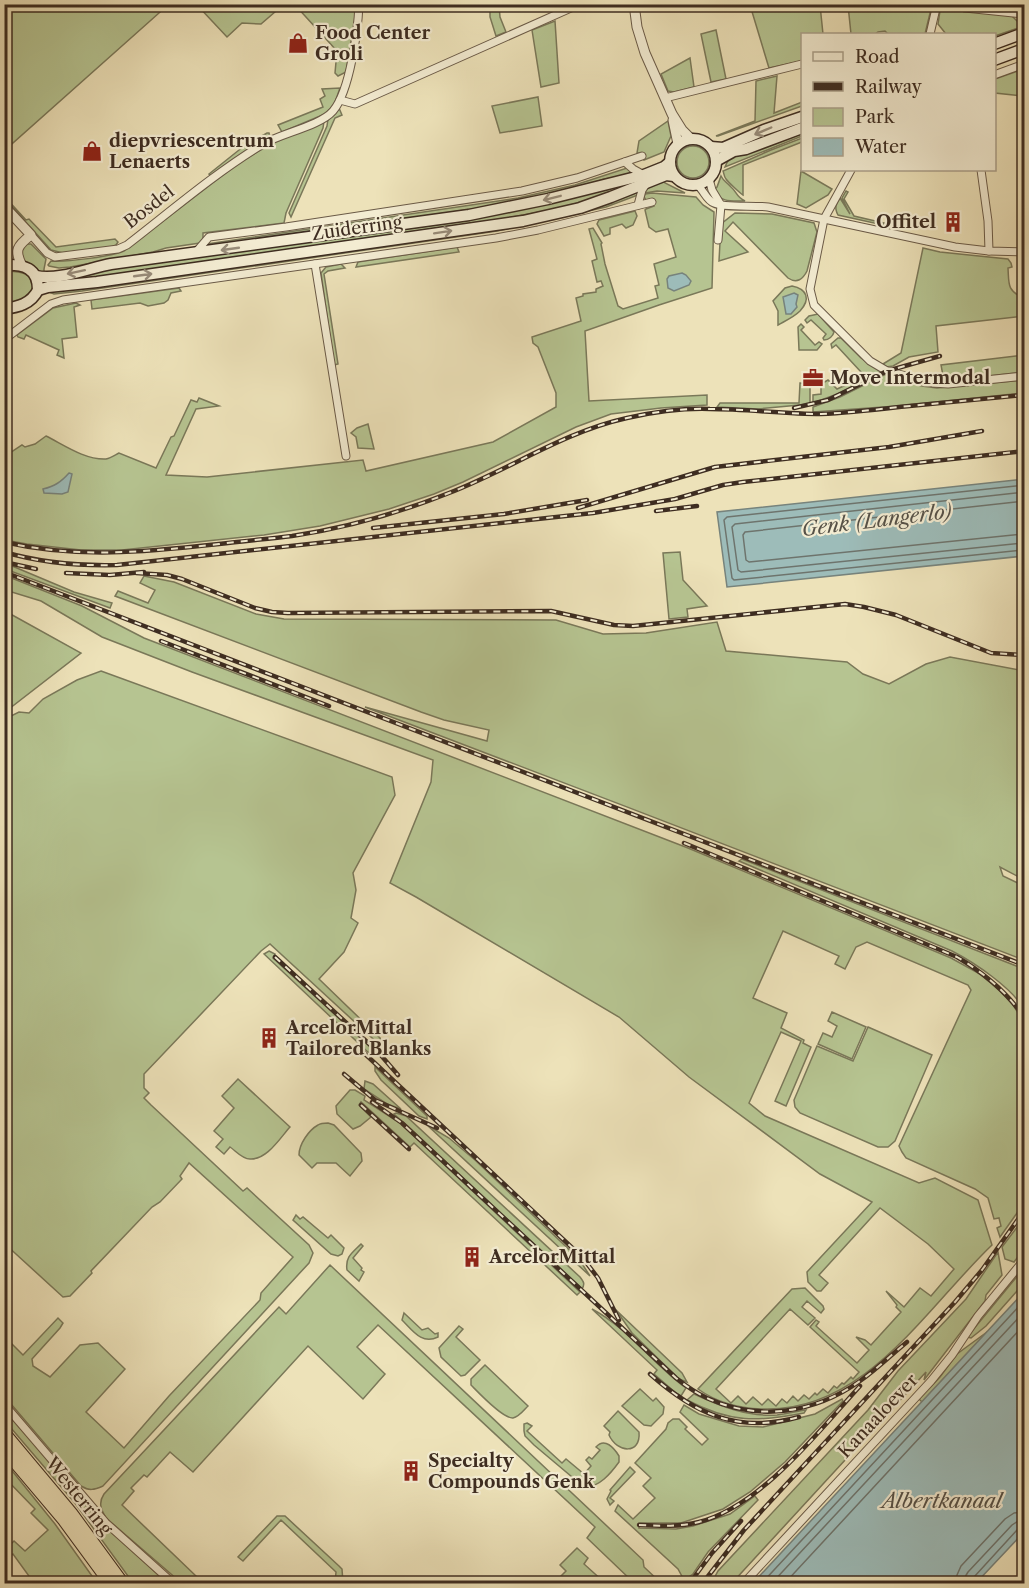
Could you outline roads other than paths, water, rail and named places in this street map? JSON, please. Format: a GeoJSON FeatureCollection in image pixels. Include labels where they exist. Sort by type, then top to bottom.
{"type":"FeatureCollection","features":[{"type":"Feature","properties":{"kind":"highway","name":"Westerring"},"geometry":{"type":"LineString","coordinates":[[4,1433],[64,1504],[123,1584]]}},
{"type":"Feature","properties":{"kind":"highway","name":"Westerring"},"geometry":{"type":"LineString","coordinates":[[4,1449],[64,1520],[111,1584]]}},
{"type":"Feature","properties":{"kind":"main road"},"geometry":{"type":"LineString","coordinates":[[996,43],[1024,33]]}},
{"type":"Feature","properties":{"kind":"main road"},"geometry":{"type":"LineString","coordinates":[[996,59],[1024,50]]}},
{"type":"Feature","properties":{"kind":"main road"},"geometry":{"type":"LineString","coordinates":[[711,147],[723,148],[801,117]]}},
{"type":"Feature","properties":{"kind":"main road"},"geometry":{"type":"LineString","coordinates":[[716,161],[734,151],[746,149],[801,128]]}},
{"type":"Feature","properties":{"kind":"main road"},"geometry":{"type":"LineString","coordinates":[[691,139],[702,140],[711,147],[716,161],[714,173],[709,179],[697,185],[684,184],[674,176],[670,162],[672,153],[678,144],[691,139]]}},
{"type":"Feature","properties":{"kind":"main road","name":"Zuiderring"},"geometry":{"type":"LineString","coordinates":[[4,309],[27,303],[38,290],[48,287],[523,221],[580,208],[611,197],[670,162]]}},
{"type":"Feature","properties":{"kind":"main road","name":"Zuiderring"},"geometry":{"type":"LineString","coordinates":[[36,276],[46,277],[111,264],[469,215],[646,178],[674,176]]}},
{"type":"Feature","properties":{"kind":"main road"},"geometry":{"type":"LineString","coordinates":[[4,265],[30,269],[36,276],[38,290]]}},
{"type":"Feature","properties":{"kind":"street"},"geometry":{"type":"LineString","coordinates":[[359,4],[357,31],[349,71],[340,100],[355,104],[580,4]]}},
{"type":"Feature","properties":{"kind":"street"},"geometry":{"type":"LineString","coordinates":[[634,4],[639,37],[672,114],[691,139]]}},
{"type":"Feature","properties":{"kind":"street"},"geometry":{"type":"LineString","coordinates":[[931,32],[937,4]]}},
{"type":"Feature","properties":{"kind":"street"},"geometry":{"type":"LineString","coordinates":[[958,4],[965,8],[1024,14]]}},
{"type":"Feature","properties":{"kind":"street"},"geometry":{"type":"LineString","coordinates":[[665,98],[801,64]]}},
{"type":"Feature","properties":{"kind":"street"},"geometry":{"type":"LineString","coordinates":[[996,74],[1024,64]]}},
{"type":"Feature","properties":{"kind":"street","name":"Bosdel"},"geometry":{"type":"LineString","coordinates":[[28,232],[47,253],[59,257],[118,249],[127,245],[249,153],[276,138],[326,117],[335,110],[340,100]]}},
{"type":"Feature","properties":{"kind":"street"},"geometry":{"type":"LineString","coordinates":[[672,114],[678,144]]}},
{"type":"Feature","properties":{"kind":"street","name":"Zuiderring"},"geometry":{"type":"LineString","coordinates":[[195,254],[209,237],[522,191],[577,178],[642,156]]}},
{"type":"Feature","properties":{"kind":"street"},"geometry":{"type":"LineString","coordinates":[[625,162],[646,178],[638,205]]}},
{"type":"Feature","properties":{"kind":"street"},"geometry":{"type":"LineString","coordinates":[[850,171],[824,219],[812,272],[810,289],[812,300],[819,310],[870,361],[887,371],[933,383],[948,384],[1024,376]]}},
{"type":"Feature","properties":{"kind":"street"},"geometry":{"type":"LineString","coordinates":[[981,171],[988,221],[989,251]]}},
{"type":"Feature","properties":{"kind":"street"},"geometry":{"type":"LineString","coordinates":[[709,179],[712,190],[721,205],[718,240]]}},
{"type":"Feature","properties":{"kind":"street"},"geometry":{"type":"LineString","coordinates":[[697,185],[703,189],[714,204],[768,207],[956,247],[1024,252]]}},
{"type":"Feature","properties":{"kind":"street","name":"Zuiderring"},"geometry":{"type":"LineString","coordinates":[[4,337],[9,336],[51,304],[63,300],[496,238],[652,202]]}},
{"type":"Feature","properties":{"kind":"street"},"geometry":{"type":"LineString","coordinates":[[4,206],[28,232]]}},
{"type":"Feature","properties":{"kind":"street"},"geometry":{"type":"LineString","coordinates":[[4,265],[13,245],[28,232]]}},
{"type":"Feature","properties":{"kind":"street"},"geometry":{"type":"LineString","coordinates":[[22,266],[17,253],[28,232]]}},
{"type":"Feature","properties":{"kind":"street","name":"Zuiderring"},"geometry":{"type":"LineString","coordinates":[[315,264],[346,456]]}},
{"type":"Feature","properties":{"kind":"street","name":"Kanaaloever"},"geometry":{"type":"LineString","coordinates":[[743,1584],[931,1381],[978,1316],[1024,1260]]}},
{"type":"Feature","properties":{"kind":"street"},"geometry":{"type":"LineString","coordinates":[[4,1404],[106,1523],[174,1584]]}},
{"type":"Feature","properties":{"kind":"water"},"geometry":{"type":"Polygon","coordinates":[[[682,273],[691,281],[689,285],[674,291],[668,288],[669,276],[682,273]]]}},
{"type":"Feature","properties":{"kind":"water"},"geometry":{"type":"Polygon","coordinates":[[[794,293],[798,295],[797,307],[791,314],[786,314],[783,297],[794,293]]]}},
{"type":"Feature","properties":{"kind":"water"},"geometry":{"type":"Polygon","coordinates":[[[69,473],[72,474],[68,492],[44,493],[43,489],[57,483],[69,473]]]}},
{"type":"Feature","properties":{"kind":"water","name":"Genk (Langerlo)"},"geometry":{"type":"Polygon","coordinates":[[[1024,479],[1024,556],[727,587],[717,512],[1024,479]]]}},
{"type":"Feature","properties":{"kind":"water","name":"Albertkanaal"},"geometry":{"type":"Polygon","coordinates":[[[1024,1292],[1024,1532],[976,1583],[753,1583],[1024,1292]]]}},
{"type":"Feature","properties":{"kind":"railway"},"geometry":{"type":"LineString","coordinates":[[794,408],[828,400],[887,371],[940,356]]}},
{"type":"Feature","properties":{"kind":"railway"},"geometry":{"type":"LineString","coordinates":[[4,542],[58,551],[138,551],[292,536],[332,529],[411,507],[449,493],[558,442],[603,424],[658,412],[700,409],[821,414],[1024,395]]}},
{"type":"Feature","properties":{"kind":"railway"},"geometry":{"type":"LineString","coordinates":[[578,508],[715,467],[889,447],[982,431]]}},
{"type":"Feature","properties":{"kind":"railway"},"geometry":{"type":"LineString","coordinates":[[4,552],[60,563],[117,565],[593,513],[675,499],[723,485],[743,482],[1024,451]]}},
{"type":"Feature","properties":{"kind":"railway"},"geometry":{"type":"LineString","coordinates":[[373,528],[504,514],[587,500]]}},
{"type":"Feature","properties":{"kind":"railway"},"geometry":{"type":"LineString","coordinates":[[656,511],[697,506]]}},
{"type":"Feature","properties":{"kind":"railway"},"geometry":{"type":"LineString","coordinates":[[4,562],[36,569]]}},
{"type":"Feature","properties":{"kind":"railway"},"geometry":{"type":"LineString","coordinates":[[4,572],[1024,965]]}},
{"type":"Feature","properties":{"kind":"railway"},"geometry":{"type":"LineString","coordinates":[[66,573],[110,575],[144,572]]}},
{"type":"Feature","properties":{"kind":"railway"},"geometry":{"type":"LineString","coordinates":[[136,573],[167,575],[255,608],[288,613],[551,611],[614,625],[633,626],[845,604],[896,615],[991,653],[1024,655]]}},
{"type":"Feature","properties":{"kind":"railway"},"geometry":{"type":"LineString","coordinates":[[161,641],[329,706]]}},
{"type":"Feature","properties":{"kind":"railway"},"geometry":{"type":"LineString","coordinates":[[684,843],[957,957],[994,983],[1024,1017]]}},
{"type":"Feature","properties":{"kind":"railway"},"geometry":{"type":"LineString","coordinates":[[275,957],[379,1053],[398,1075]]}},
{"type":"Feature","properties":{"kind":"railway"},"geometry":{"type":"LineString","coordinates":[[364,1053],[582,1257],[598,1278],[619,1320]]}},
{"type":"Feature","properties":{"kind":"railway"},"geometry":{"type":"LineString","coordinates":[[344,1074],[375,1100],[437,1128]]}},
{"type":"Feature","properties":{"kind":"railway"},"geometry":{"type":"LineString","coordinates":[[372,1102],[402,1123],[676,1378],[707,1398],[747,1410],[766,1412],[806,1407],[843,1392],[878,1367],[907,1342]]}},
{"type":"Feature","properties":{"kind":"railway"},"geometry":{"type":"LineString","coordinates":[[361,1105],[409,1149]]}},
{"type":"Feature","properties":{"kind":"railway"},"geometry":{"type":"LineString","coordinates":[[702,1584],[744,1530],[955,1302],[982,1270],[1024,1211]]}},
{"type":"Feature","properties":{"kind":"railway"},"geometry":{"type":"LineString","coordinates":[[650,1374],[684,1400],[718,1417],[756,1423],[777,1422],[799,1417]]}},
{"type":"Feature","properties":{"kind":"railway"},"geometry":{"type":"LineString","coordinates":[[639,1525],[692,1524],[722,1513],[744,1500],[787,1465],[860,1386]]}},
{"type":"Feature","properties":{"kind":"railway"},"geometry":{"type":"LineString","coordinates":[[689,1584],[712,1553],[741,1521]]}},
{"type":"Feature","properties":{"kind":"place","name":"Food Center Groli"},"geometry":{"type":"Point","coordinates":[298,43]}},
{"type":"Feature","properties":{"kind":"place","name":"diepvriescentrum Lenaerts"},"geometry":{"type":"Point","coordinates":[92,151]}},
{"type":"Feature","properties":{"kind":"place","name":"Offitel"},"geometry":{"type":"Point","coordinates":[953,222]}},
{"type":"Feature","properties":{"kind":"place","name":"Move Intermodal"},"geometry":{"type":"Point","coordinates":[813,378]}},
{"type":"Feature","properties":{"kind":"place","name":"ArcelorMittal Tailored Blanks"},"geometry":{"type":"Point","coordinates":[269,1038]}},
{"type":"Feature","properties":{"kind":"place","name":"ArcelorMittal"},"geometry":{"type":"Point","coordinates":[472,1257]}},
{"type":"Feature","properties":{"kind":"place","name":"Specialty Compounds Genk"},"geometry":{"type":"Point","coordinates":[411,1471]}}]}
